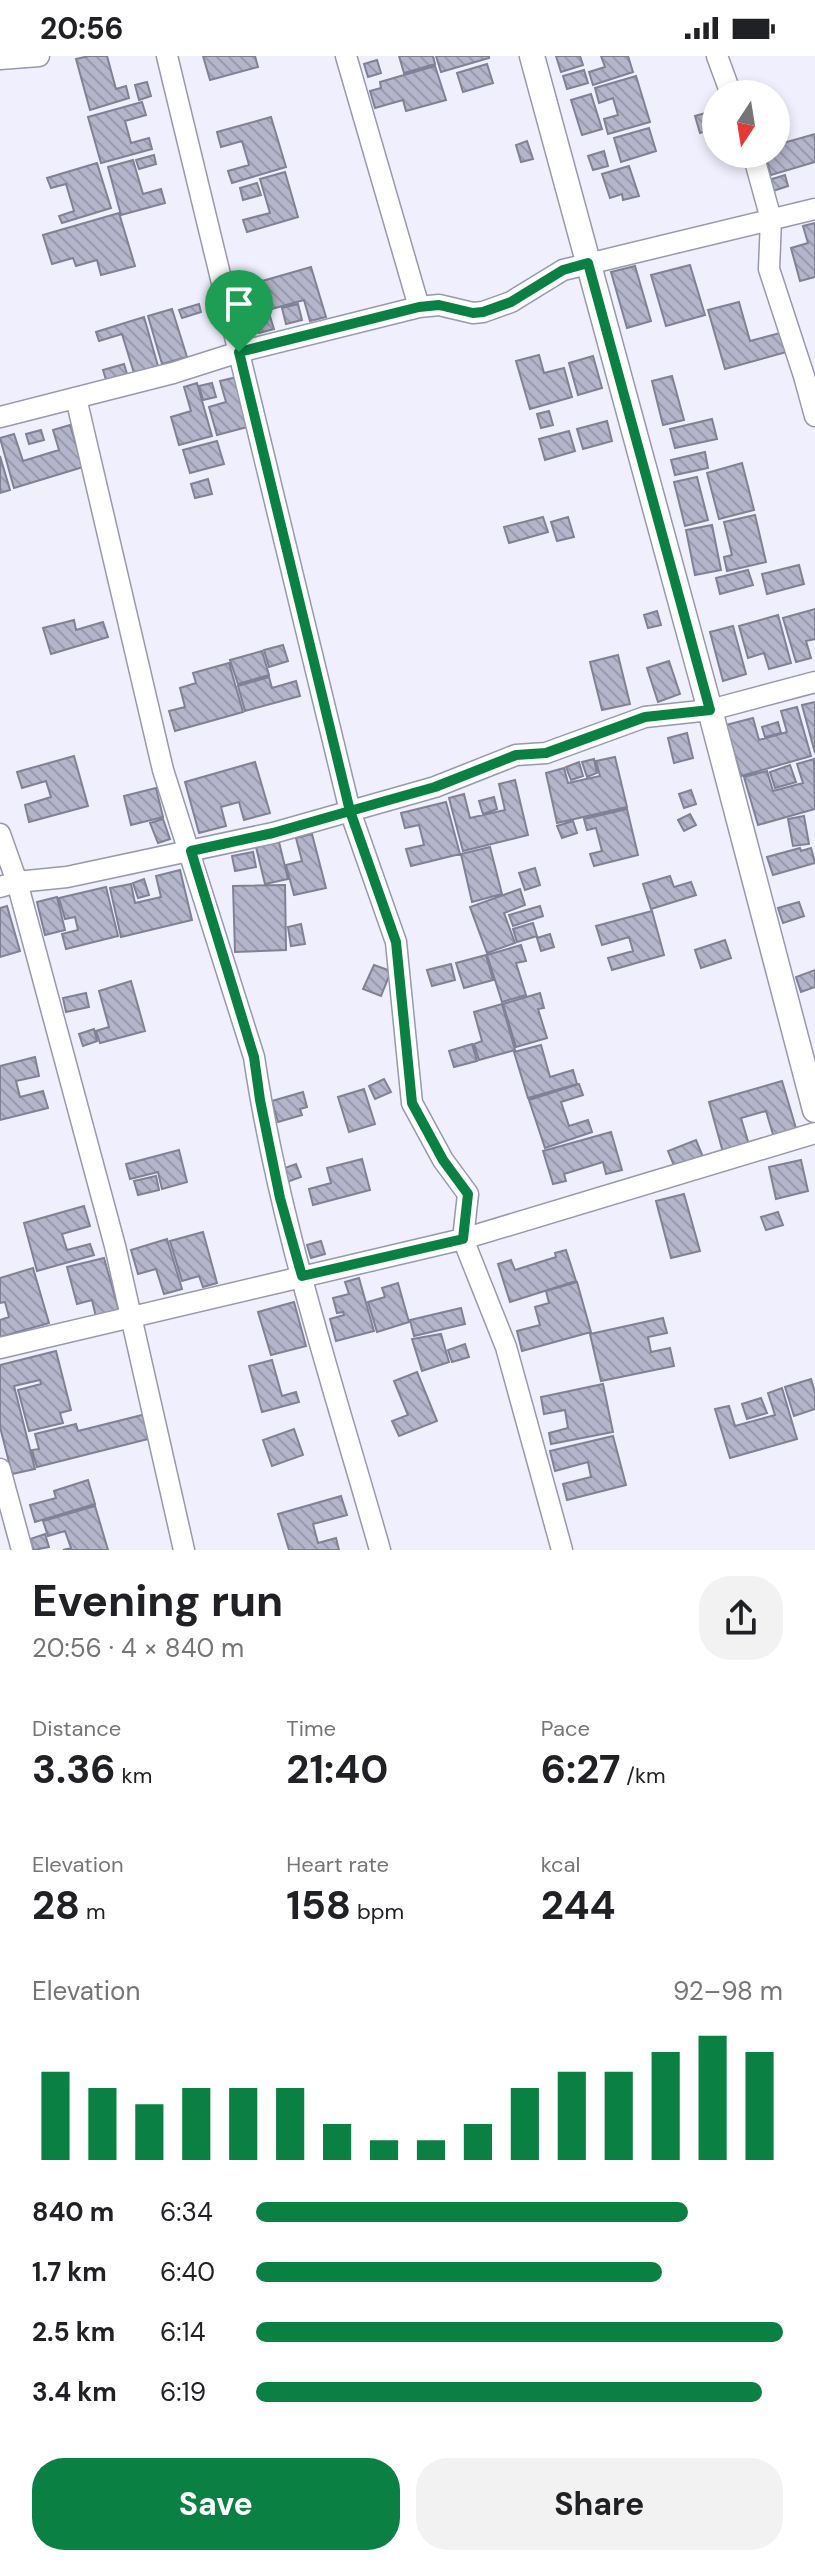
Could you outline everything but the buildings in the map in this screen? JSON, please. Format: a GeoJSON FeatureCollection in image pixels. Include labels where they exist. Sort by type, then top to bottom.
{"type":"FeatureCollection","features":[{"type":"Feature","properties":{"kind":"street"},"geometry":{"type":"LineString","coordinates":[[0,59],[39,56]]}},
{"type":"Feature","properties":{"kind":"street"},"geometry":{"type":"LineString","coordinates":[[167,56],[350,811],[396,942],[412,1103],[443,1160],[468,1194],[463,1239],[506,1347],[562,1550]]}},
{"type":"Feature","properties":{"kind":"street"},"geometry":{"type":"LineString","coordinates":[[346,56],[419,307]]}},
{"type":"Feature","properties":{"kind":"street"},"geometry":{"type":"LineString","coordinates":[[532,56],[815,1110]]}},
{"type":"Feature","properties":{"kind":"street"},"geometry":{"type":"LineString","coordinates":[[717,56],[726,80]]}},
{"type":"Feature","properties":{"kind":"street"},"geometry":{"type":"LineString","coordinates":[[757,168],[771,219],[769,269],[815,416]]}},
{"type":"Feature","properties":{"kind":"street"},"geometry":{"type":"LineString","coordinates":[[0,417],[419,307],[439,305],[473,313],[483,312],[511,302],[563,270],[815,209]]}},
{"type":"Feature","properties":{"kind":"street"},"geometry":{"type":"LineString","coordinates":[[76,398],[163,770],[254,1057],[280,1198],[380,1550]]}},
{"type":"Feature","properties":{"kind":"street"},"geometry":{"type":"LineString","coordinates":[[8,885],[67,877],[273,833],[435,787],[516,755],[546,753],[645,717],[710,710],[815,682]]}},
{"type":"Feature","properties":{"kind":"street"},"geometry":{"type":"LineString","coordinates":[[0,834],[8,885],[115,1246],[184,1550]]}},
{"type":"Feature","properties":{"kind":"street"},"geometry":{"type":"LineString","coordinates":[[0,1348],[463,1239],[815,1133]]}},
{"type":"Feature","properties":{"kind":"street"},"geometry":{"type":"LineString","coordinates":[[0,1469],[22,1550]]}},
{"type":"Feature","properties":{"kind":"route"},"geometry":{"type":"LineString","coordinates":[[239,352],[350,811],[273,833],[191,851],[254,1057],[280,1198],[302,1276],[463,1239],[468,1194],[443,1160],[412,1103],[396,942],[350,811],[435,787],[516,755],[546,753],[645,717],[710,710],[588,263],[563,270],[511,302],[483,312],[473,313],[439,305],[419,307],[239,352]]}}]}
